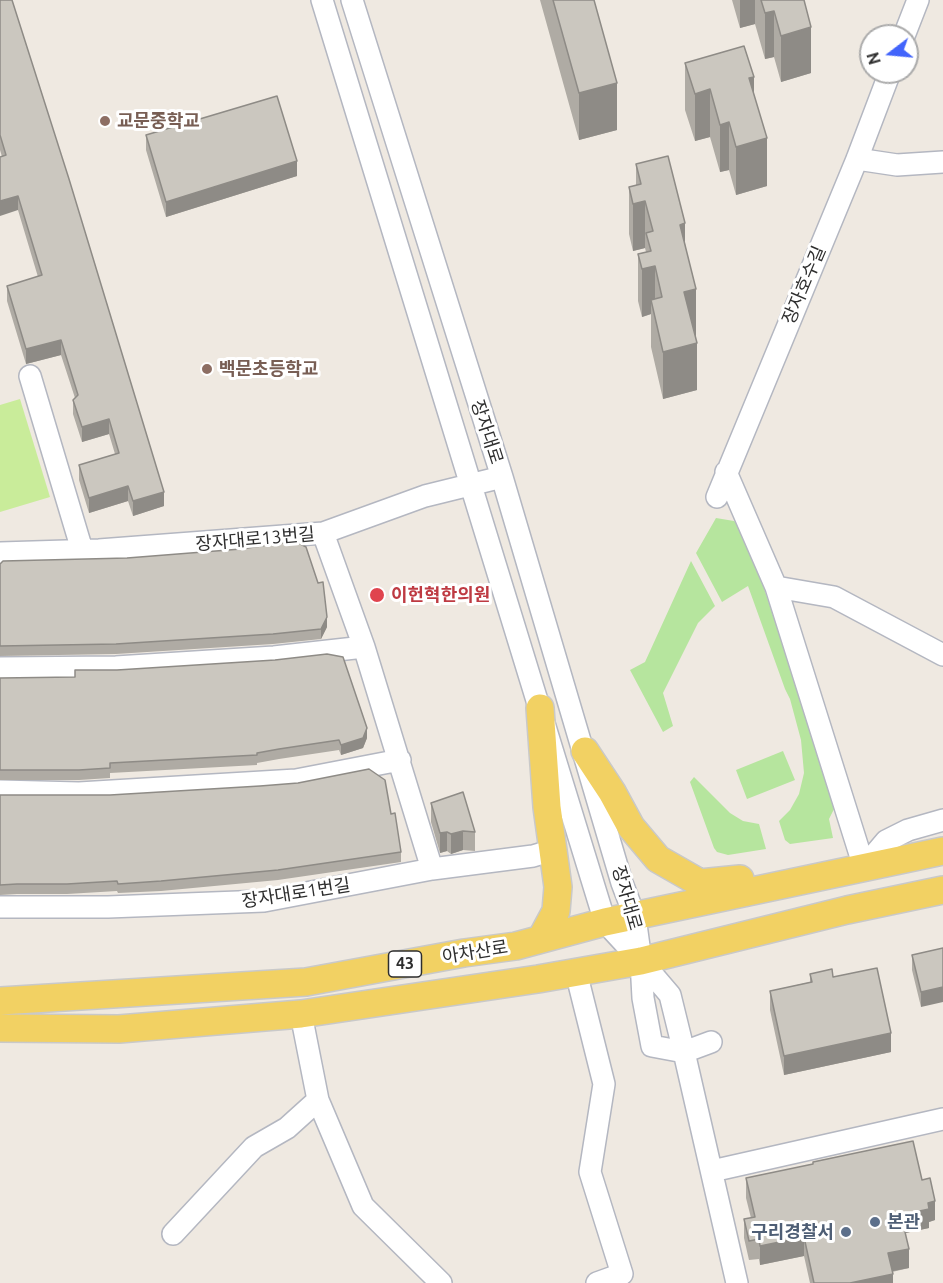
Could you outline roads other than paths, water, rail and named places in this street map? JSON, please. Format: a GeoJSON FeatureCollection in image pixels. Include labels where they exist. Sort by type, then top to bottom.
{"type":"FeatureCollection","features":[{"type":"Feature","properties":{"kind":"main road"},"geometry":{"type":"LineString","coordinates":[[540,708],[547,807],[558,887],[556,911],[541,939]]}},
{"type":"Feature","properties":{"kind":"main road"},"geometry":{"type":"LineString","coordinates":[[585,751],[612,792],[631,827],[658,859],[700,883],[751,878],[804,881]]}},
{"type":"Feature","properties":{"kind":"main road","name":"아차산로"},"geometry":{"type":"LineString","coordinates":[[0,1000],[306,982],[516,946],[605,922],[943,851]]}},
{"type":"Feature","properties":{"kind":"main road","name":"아차산로"},"geometry":{"type":"LineString","coordinates":[[0,1028],[119,1029],[301,1014],[641,961],[847,910],[943,890]]}},
{"type":"Feature","properties":{"kind":"street","name":"장자대로"},"geometry":{"type":"LineString","coordinates":[[322,0],[605,922],[641,961]]}},
{"type":"Feature","properties":{"kind":"street","name":"장자대로"},"geometry":{"type":"LineString","coordinates":[[352,0],[502,477],[585,751],[622,883],[635,916],[641,961]]}},
{"type":"Feature","properties":{"kind":"street"},"geometry":{"type":"LineString","coordinates":[[909,24],[918,0]]}},
{"type":"Feature","properties":{"kind":"street","name":"장자호수길"},"geometry":{"type":"LineString","coordinates":[[717,497],[886,84]]}},
{"type":"Feature","properties":{"kind":"street"},"geometry":{"type":"LineString","coordinates":[[857,159],[897,165],[943,162]]}},
{"type":"Feature","properties":{"kind":"street"},"geometry":{"type":"LineString","coordinates":[[30,376],[82,550]]}},
{"type":"Feature","properties":{"kind":"street"},"geometry":{"type":"LineString","coordinates":[[726,472],[776,587],[864,867]]}},
{"type":"Feature","properties":{"kind":"street","name":"장자대로13번길"},"geometry":{"type":"LineString","coordinates":[[0,553],[82,550],[323,534],[425,496],[502,477]]}},
{"type":"Feature","properties":{"kind":"street"},"geometry":{"type":"LineString","coordinates":[[323,534],[364,647],[432,869]]}},
{"type":"Feature","properties":{"kind":"street"},"geometry":{"type":"LineString","coordinates":[[776,587],[834,597],[943,655]]}},
{"type":"Feature","properties":{"kind":"street"},"geometry":{"type":"LineString","coordinates":[[0,668],[128,667],[274,657],[364,647]]}},
{"type":"Feature","properties":{"kind":"street"},"geometry":{"type":"LineString","coordinates":[[0,791],[79,794],[296,780],[400,760]]}},
{"type":"Feature","properties":{"kind":"street"},"geometry":{"type":"LineString","coordinates":[[864,867],[885,841],[908,830],[943,820]]}},
{"type":"Feature","properties":{"kind":"street","name":"장자대로1번길"},"geometry":{"type":"LineString","coordinates":[[0,907],[108,907],[264,901],[432,869],[533,855],[553,850]]}},
{"type":"Feature","properties":{"kind":"street"},"geometry":{"type":"LineString","coordinates":[[641,961],[643,998],[652,1046],[684,1052],[711,1042]]}},
{"type":"Feature","properties":{"kind":"street"},"geometry":{"type":"LineString","coordinates":[[641,961],[670,995],[737,1283]]}},
{"type":"Feature","properties":{"kind":"street"},"geometry":{"type":"LineString","coordinates":[[576,972],[604,1084],[590,1172],[622,1274],[597,1283]]}},
{"type":"Feature","properties":{"kind":"street"},"geometry":{"type":"LineString","coordinates":[[301,1014],[318,1100],[363,1206],[441,1283]]}},
{"type":"Feature","properties":{"kind":"street"},"geometry":{"type":"LineString","coordinates":[[173,1234],[254,1147],[287,1128],[318,1100]]}},
{"type":"Feature","properties":{"kind":"street"},"geometry":{"type":"LineString","coordinates":[[712,1171],[943,1119]]}},
{"type":"Feature","properties":{"kind":"place","name":"교문중학교"},"geometry":{"type":"Point","coordinates":[105,121]}},
{"type":"Feature","properties":{"kind":"place","name":"백문초등학교"},"geometry":{"type":"Point","coordinates":[207,369]}},
{"type":"Feature","properties":{"kind":"place","name":"이헌혁한의원"},"geometry":{"type":"Point","coordinates":[377,595]}},
{"type":"Feature","properties":{"kind":"place","name":"본관"},"geometry":{"type":"Point","coordinates":[875,1222]}},
{"type":"Feature","properties":{"kind":"place","name":"구리경찰서"},"geometry":{"type":"Point","coordinates":[846,1232]}}]}
